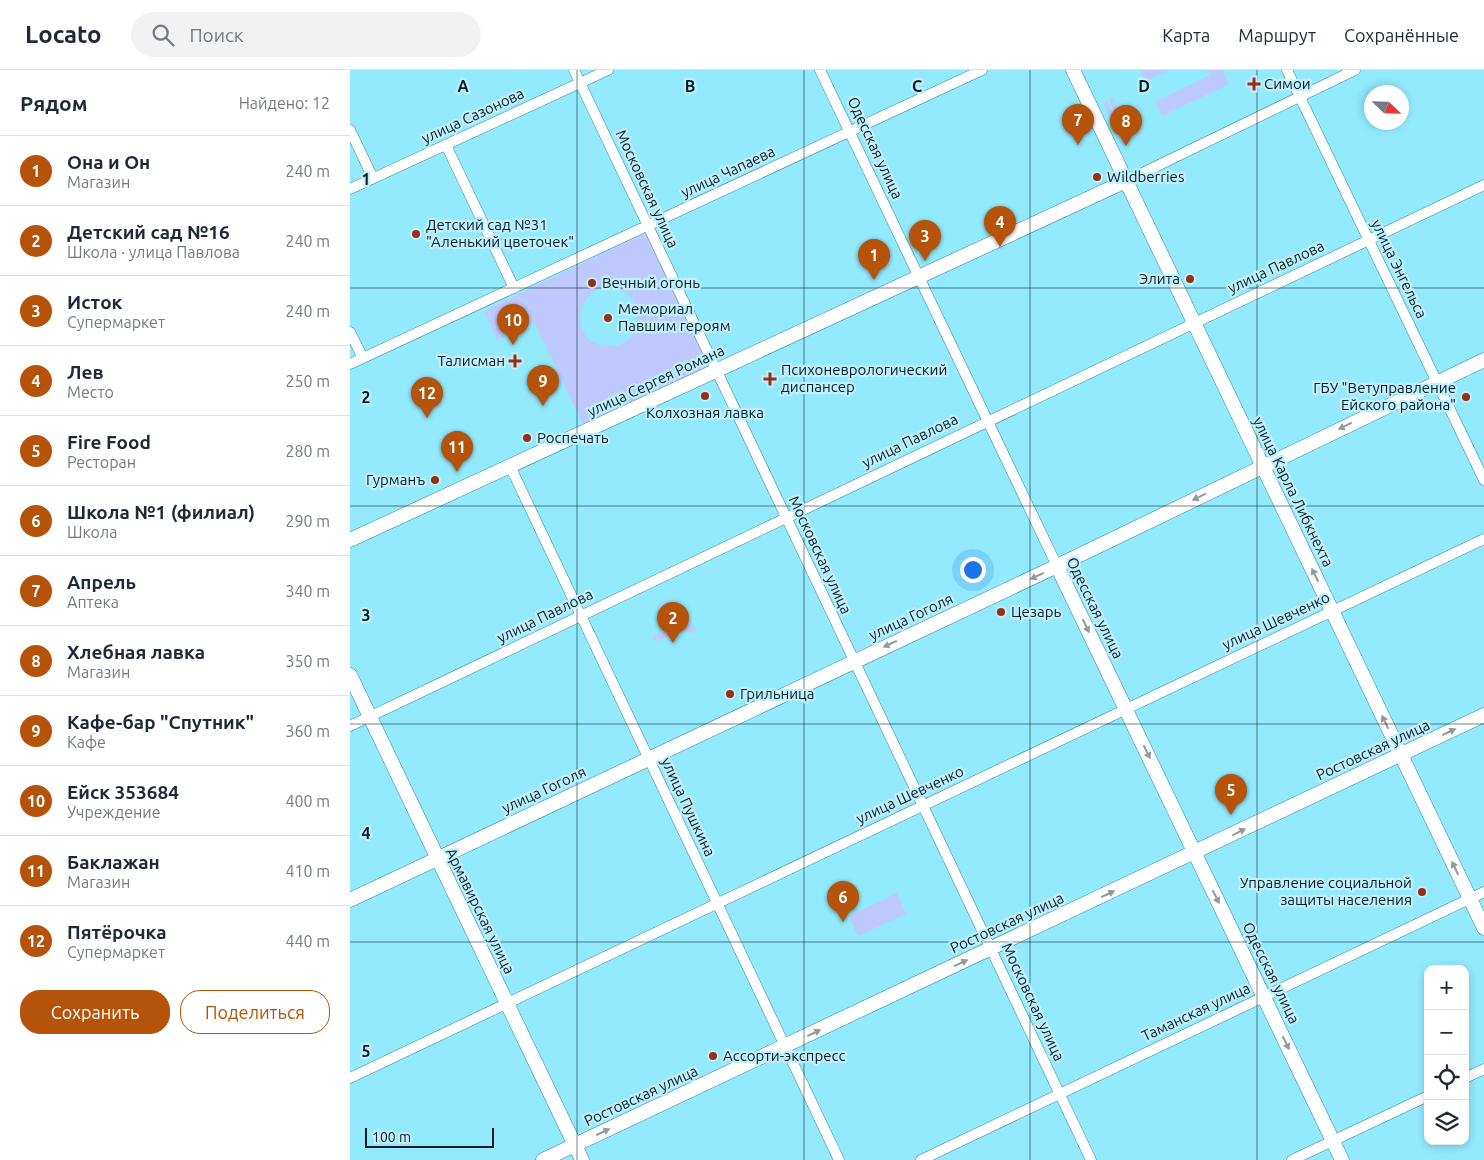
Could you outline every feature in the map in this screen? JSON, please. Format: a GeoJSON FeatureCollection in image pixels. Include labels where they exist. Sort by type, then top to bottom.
{"type":"FeatureCollection","features":[{"type":"Feature","properties":{"kind":"street","name":"Московская улица"},"geometry":{"type":"LineString","coordinates":[[574,70],[1091,1160]]}},
{"type":"Feature","properties":{"kind":"street","name":"улица Сазонова"},"geometry":{"type":"LineString","coordinates":[[350,189],[608,70]]}},
{"type":"Feature","properties":{"kind":"street","name":"Одесская улица"},"geometry":{"type":"LineString","coordinates":[[820,70],[1342,1160]]}},
{"type":"Feature","properties":{"kind":"street","name":"улица Чапаева"},"geometry":{"type":"LineString","coordinates":[[350,364],[982,70]]}},
{"type":"Feature","properties":{"kind":"street","name":"улица Карла Либкнехта"},"geometry":{"type":"LineString","coordinates":[[1073,70],[1484,928]]}},
{"type":"Feature","properties":{"kind":"street","name":"улица Энгельса"},"geometry":{"type":"LineString","coordinates":[[1287,70],[1484,480]]}},
{"type":"Feature","properties":{"kind":"street","name":"улица Сергея Романа"},"geometry":{"type":"LineString","coordinates":[[350,540],[1126,181],[1355,70]]}},
{"type":"Feature","properties":{"kind":"street"},"geometry":{"type":"LineString","coordinates":[[350,130],[373,178]]}},
{"type":"Feature","properties":{"kind":"street"},"geometry":{"type":"LineString","coordinates":[[446,145],[514,288]]}},
{"type":"Feature","properties":{"kind":"street","name":"улица Павлова"},"geometry":{"type":"LineString","coordinates":[[350,726],[1484,185]]}},
{"type":"Feature","properties":{"kind":"street"},"geometry":{"type":"LineString","coordinates":[[350,332],[362,358]]}},
{"type":"Feature","properties":{"kind":"street","name":"улица Гоголя"},"geometry":{"type":"LineString","coordinates":[[350,900],[1057,566],[1484,360]]}},
{"type":"Feature","properties":{"kind":"street","name":"улица Пушкина"},"geometry":{"type":"LineString","coordinates":[[510,466],[839,1160]]}},
{"type":"Feature","properties":{"kind":"street","name":"улица Шевченко"},"geometry":{"type":"LineString","coordinates":[[350,1078],[1484,539]]}},
{"type":"Feature","properties":{"kind":"street","name":"Армавирская улица"},"geometry":{"type":"LineString","coordinates":[[350,675],[582,1160]]}},
{"type":"Feature","properties":{"kind":"street","name":"Ростовская улица"},"geometry":{"type":"LineString","coordinates":[[544,1160],[1484,715]]}},
{"type":"Feature","properties":{"kind":"street","name":"Таманская улица"},"geometry":{"type":"LineString","coordinates":[[921,1160],[1484,892]]}},
{"type":"Feature","properties":{"kind":"street"},"geometry":{"type":"LineString","coordinates":[[1469,1076],[1484,1069]]}},
{"type":"Feature","properties":{"kind":"street"},"geometry":{"type":"LineString","coordinates":[[1292,1160],[1424,1098]]}},
{"type":"Feature","properties":{"kind":"shaded area"},"geometry":{"type":"Polygon","coordinates":[[[1140,70],[1169,70],[1145,81],[1140,70]]]}},
{"type":"Feature","properties":{"kind":"shaded area"},"geometry":{"type":"Polygon","coordinates":[[[1208,70],[1222,70],[1229,84],[1162,116],[1155,102],[1210,75],[1208,70]]]}},
{"type":"Feature","properties":{"kind":"shaded area"},"geometry":{"type":"Polygon","coordinates":[[[1113,98],[1125,123],[1121,125],[1109,100],[1113,98]]]}},
{"type":"Feature","properties":{"kind":"shaded area"},"geometry":{"type":"Polygon","coordinates":[[[1107,101],[1119,126],[1115,128],[1103,103],[1107,101]]]}},
{"type":"Feature","properties":{"kind":"shaded area"},"geometry":{"type":"Polygon","coordinates":[[[646,232],[710,366],[584,426],[534,322],[497,340],[484,311],[646,232]],[[610,287],[597,290],[588,297],[582,306],[580,317],[582,327],[587,337],[596,343],[608,346],[620,344],[630,338],[635,330],[638,319],[637,308],[632,299],[623,291],[610,287]]]}},
{"type":"Feature","properties":{"kind":"shaded area"},"geometry":{"type":"Polygon","coordinates":[[[692,624],[696,629],[695,633],[680,631],[659,641],[652,639],[653,636],[668,630],[673,632],[692,624]]]}},
{"type":"Feature","properties":{"kind":"shaded area"},"geometry":{"type":"Polygon","coordinates":[[[897,893],[906,914],[858,936],[849,916],[897,893]]]}},
{"type":"Feature","properties":{"kind":"place","name":"Симои"},"geometry":{"type":"Point","coordinates":[1254,84]}},
{"type":"Feature","properties":{"kind":"place","name":"Апрель"},"geometry":{"type":"Point","coordinates":[1078,145]}},
{"type":"Feature","properties":{"kind":"place","name":"Хлебная лавка"},"geometry":{"type":"Point","coordinates":[1126,146]}},
{"type":"Feature","properties":{"kind":"place","name":"Wildberries"},"geometry":{"type":"Point","coordinates":[1097,177]}},
{"type":"Feature","properties":{"kind":"place","name":"Детский сад №31 \"Аленький цветочек\""},"geometry":{"type":"Point","coordinates":[416,234]}},
{"type":"Feature","properties":{"kind":"place","name":"Лев"},"geometry":{"type":"Point","coordinates":[1000,247]}},
{"type":"Feature","properties":{"kind":"place","name":"Исток"},"geometry":{"type":"Point","coordinates":[925,261]}},
{"type":"Feature","properties":{"kind":"place","name":"Элита"},"geometry":{"type":"Point","coordinates":[1190,279]}},
{"type":"Feature","properties":{"kind":"place","name":"Она и Он"},"geometry":{"type":"Point","coordinates":[874,280]}},
{"type":"Feature","properties":{"kind":"place","name":"Вечный огонь"},"geometry":{"type":"Point","coordinates":[592,283]}},
{"type":"Feature","properties":{"kind":"place","name":"Мемориал Павшим героям"},"geometry":{"type":"Point","coordinates":[608,318]}},
{"type":"Feature","properties":{"kind":"place","name":"Ейск 353684"},"geometry":{"type":"Point","coordinates":[513,345]}},
{"type":"Feature","properties":{"kind":"place","name":"Талисман"},"geometry":{"type":"Point","coordinates":[515,361]}},
{"type":"Feature","properties":{"kind":"place","name":"Психоневрологический диспансер"},"geometry":{"type":"Point","coordinates":[770,379]}},
{"type":"Feature","properties":{"kind":"place","name":"Колхозная лавка"},"geometry":{"type":"Point","coordinates":[705,396]}},
{"type":"Feature","properties":{"kind":"place","name":"ГБУ \"Ветуправление Ейского района\""},"geometry":{"type":"Point","coordinates":[1466,397]}},
{"type":"Feature","properties":{"kind":"place","name":"Кафе-бар \"Спутник\""},"geometry":{"type":"Point","coordinates":[543,406]}},
{"type":"Feature","properties":{"kind":"place","name":"Пятёрочка"},"geometry":{"type":"Point","coordinates":[427,418]}},
{"type":"Feature","properties":{"kind":"place","name":"Роспечать"},"geometry":{"type":"Point","coordinates":[527,438]}},
{"type":"Feature","properties":{"kind":"place","name":"Баклажан"},"geometry":{"type":"Point","coordinates":[457,472]}},
{"type":"Feature","properties":{"kind":"place","name":"Гурманъ"},"geometry":{"type":"Point","coordinates":[435,480]}},
{"type":"Feature","properties":{"kind":"place","name":"Цезарь"},"geometry":{"type":"Point","coordinates":[1001,612]}},
{"type":"Feature","properties":{"kind":"place","name":"Детский сад №16"},"geometry":{"type":"Point","coordinates":[673,643]}},
{"type":"Feature","properties":{"kind":"place","name":"Грильница"},"geometry":{"type":"Point","coordinates":[730,694]}},
{"type":"Feature","properties":{"kind":"place","name":"Fire Food"},"geometry":{"type":"Point","coordinates":[1231,815]}},
{"type":"Feature","properties":{"kind":"place","name":"Управление социальной защиты населения"},"geometry":{"type":"Point","coordinates":[1422,892]}},
{"type":"Feature","properties":{"kind":"place","name":"Школа №1 (филиал)"},"geometry":{"type":"Point","coordinates":[843,922]}},
{"type":"Feature","properties":{"kind":"place","name":"Ассорти-экспресс"},"geometry":{"type":"Point","coordinates":[713,1056]}}]}
